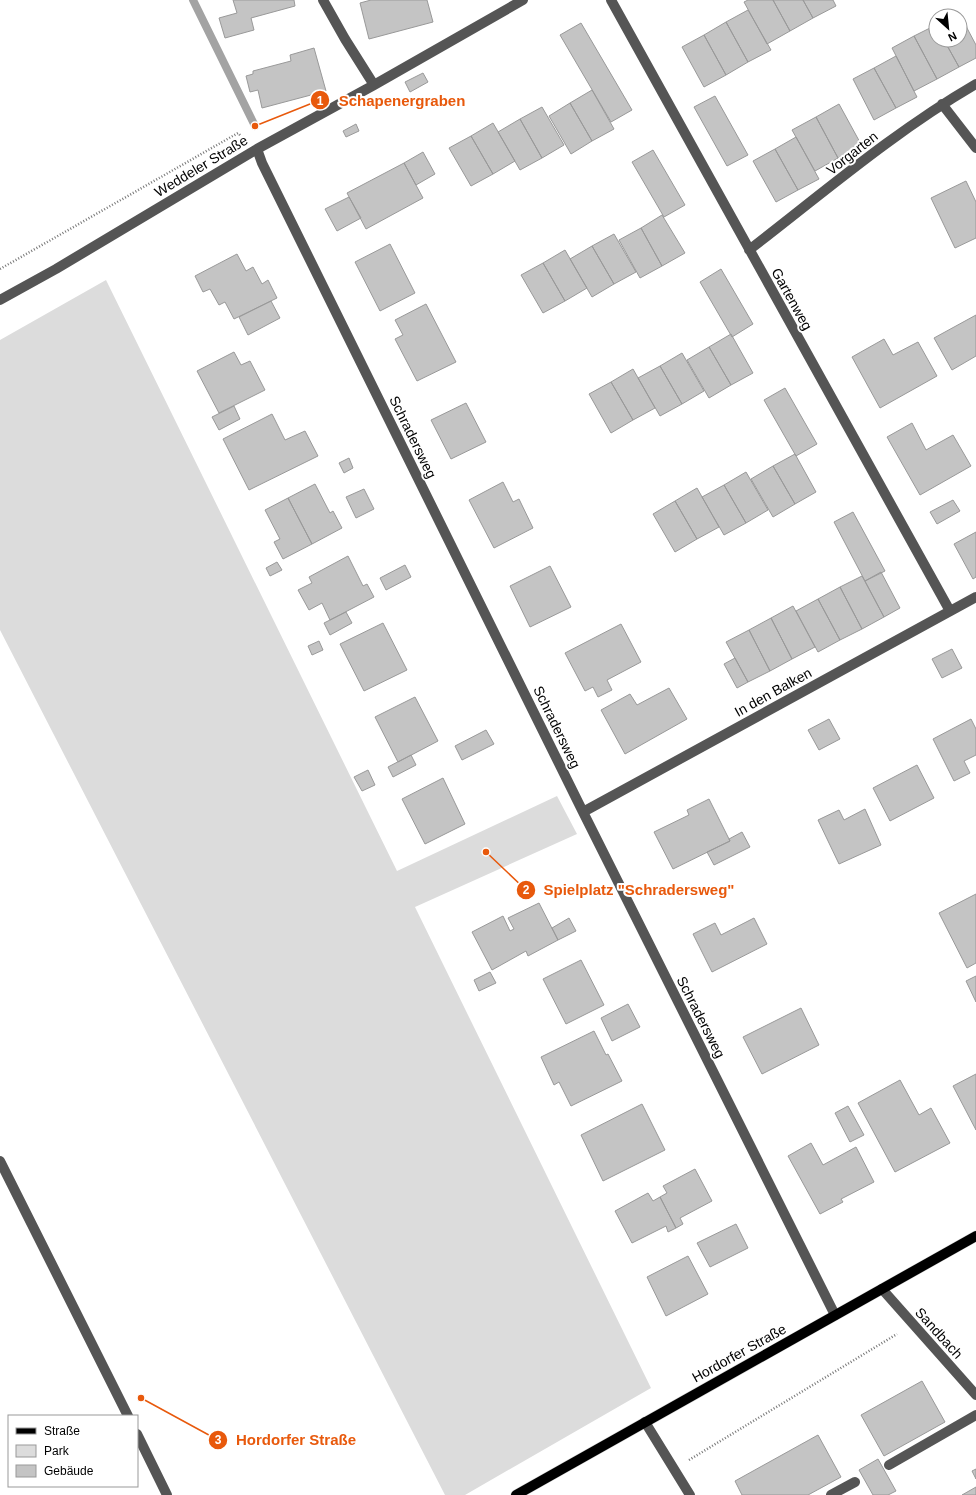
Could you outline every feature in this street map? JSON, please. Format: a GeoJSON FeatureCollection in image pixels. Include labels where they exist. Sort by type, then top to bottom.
{"type":"FeatureCollection","features":[{"type":"Feature","properties":{"kind":"main road","name":"Hordorfer Straße"},"geometry":{"type":"LineString","coordinates":[[516,1495],[976,1236]]}},
{"type":"Feature","properties":{"kind":"street"},"geometry":{"type":"LineString","coordinates":[[323,0],[345,39],[374,85]]}},
{"type":"Feature","properties":{"kind":"street","name":"Weddeler Straße"},"geometry":{"type":"LineString","coordinates":[[0,300],[56,269],[258,149],[523,0]]}},
{"type":"Feature","properties":{"kind":"street","name":"Gartenweg"},"geometry":{"type":"LineString","coordinates":[[612,0],[950,611]]}},
{"type":"Feature","properties":{"kind":"street","name":"Vorgarten"},"geometry":{"type":"LineString","coordinates":[[749,250],[898,135],[942,104],[976,84]]}},
{"type":"Feature","properties":{"kind":"street"},"geometry":{"type":"LineString","coordinates":[[942,104],[976,148]]}},
{"type":"Feature","properties":{"kind":"street","name":"Schradersweg"},"geometry":{"type":"LineString","coordinates":[[258,149],[262,163],[583,812],[835,1315]]}},
{"type":"Feature","properties":{"kind":"street","name":"In den Balken"},"geometry":{"type":"LineString","coordinates":[[583,812],[976,597]]}},
{"type":"Feature","properties":{"kind":"street"},"geometry":{"type":"LineString","coordinates":[[0,1161],[127,1415]]}},
{"type":"Feature","properties":{"kind":"street","name":"Sandbach"},"geometry":{"type":"LineString","coordinates":[[882,1289],[976,1395]]}},
{"type":"Feature","properties":{"kind":"street"},"geometry":{"type":"LineString","coordinates":[[889,1465],[976,1416]]}},
{"type":"Feature","properties":{"kind":"street"},"geometry":{"type":"LineString","coordinates":[[646,1422],[690,1495]]}},
{"type":"Feature","properties":{"kind":"street"},"geometry":{"type":"LineString","coordinates":[[138,1436],[168,1495]]}},
{"type":"Feature","properties":{"kind":"street"},"geometry":{"type":"LineString","coordinates":[[831,1495],[855,1482]]}},
{"type":"Feature","properties":{"kind":"path"},"geometry":{"type":"LineString","coordinates":[[0,269],[238,133],[258,149]]}},
{"type":"Feature","properties":{"kind":"path"},"geometry":{"type":"LineString","coordinates":[[674,1469],[913,1324]]}},
{"type":"Feature","properties":{"kind":"green space"},"geometry":{"type":"Polygon","coordinates":[[[106,280],[397,871],[557,796],[577,834],[415,907],[651,1388],[465,1495],[445,1495],[0,630],[0,340],[106,280]]]}},
{"type":"Feature","properties":{"kind":"building"},"geometry":{"type":"Polygon","coordinates":[[[233,0],[294,0],[295,6],[251,18],[254,30],[225,38],[219,18],[237,13],[233,0]]]}},
{"type":"Feature","properties":{"kind":"building"},"geometry":{"type":"Polygon","coordinates":[[[371,0],[427,0],[433,22],[369,39],[360,3],[371,0]]]}},
{"type":"Feature","properties":{"kind":"building"},"geometry":{"type":"Polygon","coordinates":[[[748,0],[773,0],[790,31],[767,44],[744,2],[748,0]]]}},
{"type":"Feature","properties":{"kind":"building"},"geometry":{"type":"Polygon","coordinates":[[[773,0],[803,0],[813,18],[790,31],[773,0]]]}},
{"type":"Feature","properties":{"kind":"building"},"geometry":{"type":"Polygon","coordinates":[[[803,0],[833,0],[836,6],[813,18],[803,0]]]}},
{"type":"Feature","properties":{"kind":"building"},"geometry":{"type":"Polygon","coordinates":[[[748,10],[771,50],[748,62],[726,22],[748,10]]]}},
{"type":"Feature","properties":{"kind":"building"},"geometry":{"type":"Polygon","coordinates":[[[726,22],[748,62],[726,75],[704,35],[726,22]]]}},
{"type":"Feature","properties":{"kind":"building"},"geometry":{"type":"Polygon","coordinates":[[[581,23],[632,110],[611,122],[560,35],[581,23]]]}},
{"type":"Feature","properties":{"kind":"building"},"geometry":{"type":"Polygon","coordinates":[[[928,29],[928,48],[948,48],[959,67],[937,79],[914,36],[928,29]]]}},
{"type":"Feature","properties":{"kind":"building"},"geometry":{"type":"Polygon","coordinates":[[[968,30],[976,45],[976,58],[959,67],[948,48],[968,48],[968,30]]]}},
{"type":"Feature","properties":{"kind":"building"},"geometry":{"type":"Polygon","coordinates":[[[704,35],[726,75],[704,87],[682,47],[704,35]]]}},
{"type":"Feature","properties":{"kind":"building"},"geometry":{"type":"Polygon","coordinates":[[[914,36],[937,79],[914,91],[892,48],[914,36]]]}},
{"type":"Feature","properties":{"kind":"building"},"geometry":{"type":"Polygon","coordinates":[[[314,48],[326,91],[262,108],[258,90],[250,92],[246,76],[253,74],[253,71],[291,61],[290,55],[314,48]]]}},
{"type":"Feature","properties":{"kind":"building"},"geometry":{"type":"Polygon","coordinates":[[[896,56],[917,97],[896,108],[874,68],[896,56]]]}},
{"type":"Feature","properties":{"kind":"building"},"geometry":{"type":"Polygon","coordinates":[[[874,68],[896,108],[874,120],[853,79],[874,68]]]}},
{"type":"Feature","properties":{"kind":"building"},"geometry":{"type":"Polygon","coordinates":[[[423,73],[428,82],[410,92],[405,82],[423,73]]]}},
{"type":"Feature","properties":{"kind":"building"},"geometry":{"type":"Polygon","coordinates":[[[592,90],[614,129],[592,141],[570,103],[592,90]]]}},
{"type":"Feature","properties":{"kind":"building"},"geometry":{"type":"Polygon","coordinates":[[[715,96],[748,155],[727,166],[694,107],[715,96]]]}},
{"type":"Feature","properties":{"kind":"building"},"geometry":{"type":"Polygon","coordinates":[[[570,103],[592,141],[571,154],[549,116],[570,103]]]}},
{"type":"Feature","properties":{"kind":"building"},"geometry":{"type":"Polygon","coordinates":[[[839,104],[862,146],[838,158],[816,117],[839,104]]]}},
{"type":"Feature","properties":{"kind":"building"},"geometry":{"type":"Polygon","coordinates":[[[542,107],[564,145],[542,158],[520,119],[542,107]]]}},
{"type":"Feature","properties":{"kind":"building"},"geometry":{"type":"Polygon","coordinates":[[[816,117],[838,158],[815,171],[792,130],[816,117]]]}},
{"type":"Feature","properties":{"kind":"building"},"geometry":{"type":"Polygon","coordinates":[[[520,119],[542,158],[520,170],[498,132],[520,119]]]}},
{"type":"Feature","properties":{"kind":"building"},"geometry":{"type":"Polygon","coordinates":[[[493,123],[515,161],[493,174],[471,136],[493,123]]]}},
{"type":"Feature","properties":{"kind":"building"},"geometry":{"type":"Polygon","coordinates":[[[356,124],[359,131],[346,137],[343,131],[356,124]]]}},
{"type":"Feature","properties":{"kind":"building"},"geometry":{"type":"Polygon","coordinates":[[[471,136],[493,174],[471,186],[449,148],[471,136]]]}},
{"type":"Feature","properties":{"kind":"building"},"geometry":{"type":"Polygon","coordinates":[[[796,137],[819,179],[798,190],[775,149],[796,137]]]}},
{"type":"Feature","properties":{"kind":"building"},"geometry":{"type":"Polygon","coordinates":[[[775,149],[798,190],[776,202],[753,161],[775,149]]]}},
{"type":"Feature","properties":{"kind":"building"},"geometry":{"type":"Polygon","coordinates":[[[653,150],[685,205],[664,217],[632,162],[653,150]]]}},
{"type":"Feature","properties":{"kind":"building"},"geometry":{"type":"Polygon","coordinates":[[[423,152],[435,174],[416,185],[404,163],[423,152]]]}},
{"type":"Feature","properties":{"kind":"building"},"geometry":{"type":"Polygon","coordinates":[[[404,163],[423,198],[366,229],[347,193],[404,163]]]}},
{"type":"Feature","properties":{"kind":"building"},"geometry":{"type":"Polygon","coordinates":[[[966,181],[976,202],[976,238],[955,248],[931,198],[966,181]]]}},
{"type":"Feature","properties":{"kind":"building"},"geometry":{"type":"Polygon","coordinates":[[[349,197],[361,218],[337,231],[325,209],[349,197]]]}},
{"type":"Feature","properties":{"kind":"building"},"geometry":{"type":"Polygon","coordinates":[[[662,215],[685,253],[662,266],[641,228],[662,215]]]}},
{"type":"Feature","properties":{"kind":"building"},"geometry":{"type":"Polygon","coordinates":[[[641,228],[662,266],[640,278],[619,240],[641,228]]]}},
{"type":"Feature","properties":{"kind":"building"},"geometry":{"type":"Polygon","coordinates":[[[614,234],[636,272],[614,284],[592,246],[614,234]]]}},
{"type":"Feature","properties":{"kind":"building"},"geometry":{"type":"Polygon","coordinates":[[[390,244],[415,293],[380,311],[355,262],[390,244]]]}},
{"type":"Feature","properties":{"kind":"building"},"geometry":{"type":"Polygon","coordinates":[[[592,246],[614,284],[592,297],[570,259],[592,246]]]}},
{"type":"Feature","properties":{"kind":"building"},"geometry":{"type":"Polygon","coordinates":[[[565,250],[587,288],[565,301],[543,263],[565,250]]]}},
{"type":"Feature","properties":{"kind":"building"},"geometry":{"type":"Polygon","coordinates":[[[237,254],[246,271],[253,267],[262,284],[268,280],[277,298],[234,319],[225,302],[219,305],[210,289],[203,292],[195,276],[237,254]]]}},
{"type":"Feature","properties":{"kind":"building"},"geometry":{"type":"Polygon","coordinates":[[[543,263],[565,301],[543,313],[521,275],[543,263]]]}},
{"type":"Feature","properties":{"kind":"building"},"geometry":{"type":"Polygon","coordinates":[[[721,269],[753,324],[732,337],[700,282],[721,269]]]}},
{"type":"Feature","properties":{"kind":"building"},"geometry":{"type":"Polygon","coordinates":[[[271,301],[280,318],[248,335],[239,317],[271,301]]]}},
{"type":"Feature","properties":{"kind":"building"},"geometry":{"type":"Polygon","coordinates":[[[426,304],[456,362],[417,381],[395,339],[403,335],[395,320],[426,304]]]}},
{"type":"Feature","properties":{"kind":"building"},"geometry":{"type":"Polygon","coordinates":[[[976,315],[976,356],[952,370],[934,338],[976,315]]]}},
{"type":"Feature","properties":{"kind":"building"},"geometry":{"type":"Polygon","coordinates":[[[731,334],[753,373],[731,385],[709,347],[731,334]]]}},
{"type":"Feature","properties":{"kind":"building"},"geometry":{"type":"Polygon","coordinates":[[[884,339],[893,355],[918,342],[937,376],[880,408],[852,357],[884,339]]]}},
{"type":"Feature","properties":{"kind":"building"},"geometry":{"type":"Polygon","coordinates":[[[709,347],[731,385],[709,398],[687,360],[709,347]]]}},
{"type":"Feature","properties":{"kind":"building"},"geometry":{"type":"Polygon","coordinates":[[[234,352],[241,365],[250,361],[265,390],[219,413],[197,371],[234,352]]]}},
{"type":"Feature","properties":{"kind":"building"},"geometry":{"type":"Polygon","coordinates":[[[682,353],[704,391],[682,404],[660,366],[682,353]]]}},
{"type":"Feature","properties":{"kind":"building"},"geometry":{"type":"Polygon","coordinates":[[[660,366],[682,404],[660,416],[638,378],[660,366]]]}},
{"type":"Feature","properties":{"kind":"building"},"geometry":{"type":"Polygon","coordinates":[[[633,369],[655,408],[633,420],[611,382],[633,369]]]}},
{"type":"Feature","properties":{"kind":"building"},"geometry":{"type":"Polygon","coordinates":[[[611,382],[633,420],[611,433],[589,394],[611,382]]]}},
{"type":"Feature","properties":{"kind":"building"},"geometry":{"type":"Polygon","coordinates":[[[785,388],[817,444],[796,456],[764,400],[785,388]]]}},
{"type":"Feature","properties":{"kind":"building"},"geometry":{"type":"Polygon","coordinates":[[[466,403],[486,442],[451,459],[431,420],[466,403]]]}},
{"type":"Feature","properties":{"kind":"building"},"geometry":{"type":"Polygon","coordinates":[[[234,406],[240,419],[219,430],[212,417],[234,406]]]}},
{"type":"Feature","properties":{"kind":"building"},"geometry":{"type":"Polygon","coordinates":[[[272,414],[285,440],[305,431],[318,456],[249,490],[223,439],[272,414]]]}},
{"type":"Feature","properties":{"kind":"building"},"geometry":{"type":"Polygon","coordinates":[[[912,423],[926,450],[953,435],[971,466],[920,495],[887,437],[912,423]]]}},
{"type":"Feature","properties":{"kind":"building"},"geometry":{"type":"Polygon","coordinates":[[[795,454],[816,492],[795,504],[773,466],[795,454]]]}},
{"type":"Feature","properties":{"kind":"building"},"geometry":{"type":"Polygon","coordinates":[[[349,458],[353,468],[344,473],[339,463],[349,458]]]}},
{"type":"Feature","properties":{"kind":"building"},"geometry":{"type":"Polygon","coordinates":[[[773,466],[795,504],[773,517],[751,479],[773,466]]]}},
{"type":"Feature","properties":{"kind":"building"},"geometry":{"type":"Polygon","coordinates":[[[746,472],[768,510],[746,523],[724,485],[746,472]]]}},
{"type":"Feature","properties":{"kind":"building"},"geometry":{"type":"Polygon","coordinates":[[[503,482],[513,502],[519,499],[533,528],[494,548],[469,500],[503,482]]]}},
{"type":"Feature","properties":{"kind":"building"},"geometry":{"type":"Polygon","coordinates":[[[315,484],[330,513],[333,511],[342,528],[312,544],[288,498],[315,484]]]}},
{"type":"Feature","properties":{"kind":"building"},"geometry":{"type":"Polygon","coordinates":[[[724,485],[746,523],[724,535],[702,497],[724,485]]]}},
{"type":"Feature","properties":{"kind":"building"},"geometry":{"type":"Polygon","coordinates":[[[697,488],[719,527],[697,539],[675,501],[697,488]]]}},
{"type":"Feature","properties":{"kind":"building"},"geometry":{"type":"Polygon","coordinates":[[[364,489],[374,509],[356,518],[346,497],[364,489]]]}},
{"type":"Feature","properties":{"kind":"building"},"geometry":{"type":"Polygon","coordinates":[[[288,498],[312,544],[283,559],[274,542],[280,539],[265,510],[288,498]]]}},
{"type":"Feature","properties":{"kind":"building"},"geometry":{"type":"Polygon","coordinates":[[[953,500],[960,511],[937,524],[930,512],[953,500]]]}},
{"type":"Feature","properties":{"kind":"building"},"geometry":{"type":"Polygon","coordinates":[[[675,501],[697,539],[675,552],[653,514],[675,501]]]}},
{"type":"Feature","properties":{"kind":"building"},"geometry":{"type":"Polygon","coordinates":[[[853,512],[885,571],[865,581],[834,522],[853,512]]]}},
{"type":"Feature","properties":{"kind":"building"},"geometry":{"type":"Polygon","coordinates":[[[976,532],[976,577],[973,579],[954,544],[976,532]]]}},
{"type":"Feature","properties":{"kind":"building"},"geometry":{"type":"Polygon","coordinates":[[[348,556],[363,586],[367,584],[374,597],[330,620],[322,603],[309,610],[298,590],[312,583],[309,577],[348,556]]]}},
{"type":"Feature","properties":{"kind":"building"},"geometry":{"type":"Polygon","coordinates":[[[277,562],[282,570],[270,576],[266,568],[277,562]]]}},
{"type":"Feature","properties":{"kind":"building"},"geometry":{"type":"Polygon","coordinates":[[[405,565],[411,577],[386,590],[380,578],[405,565]]]}},
{"type":"Feature","properties":{"kind":"building"},"geometry":{"type":"Polygon","coordinates":[[[550,566],[571,607],[530,627],[510,586],[550,566]]]}},
{"type":"Feature","properties":{"kind":"building"},"geometry":{"type":"Polygon","coordinates":[[[881,572],[900,608],[884,617],[865,581],[881,572]]]}},
{"type":"Feature","properties":{"kind":"building"},"geometry":{"type":"Polygon","coordinates":[[[862,576],[884,617],[862,629],[840,587],[862,576]]]}},
{"type":"Feature","properties":{"kind":"building"},"geometry":{"type":"Polygon","coordinates":[[[840,587],[862,629],[840,640],[818,599],[840,587]]]}},
{"type":"Feature","properties":{"kind":"building"},"geometry":{"type":"Polygon","coordinates":[[[818,599],[840,640],[818,652],[796,611],[818,599]]]}},
{"type":"Feature","properties":{"kind":"building"},"geometry":{"type":"Polygon","coordinates":[[[793,606],[815,647],[792,659],[771,618],[793,606]]]}},
{"type":"Feature","properties":{"kind":"building"},"geometry":{"type":"Polygon","coordinates":[[[346,612],[352,623],[330,635],[324,623],[346,612]]]}},
{"type":"Feature","properties":{"kind":"building"},"geometry":{"type":"Polygon","coordinates":[[[771,618],[792,659],[770,671],[749,630],[771,618]]]}},
{"type":"Feature","properties":{"kind":"building"},"geometry":{"type":"Polygon","coordinates":[[[383,623],[407,670],[364,691],[340,644],[383,623]]]}},
{"type":"Feature","properties":{"kind":"building"},"geometry":{"type":"Polygon","coordinates":[[[621,624],[641,662],[607,680],[612,690],[598,697],[593,687],[585,691],[565,653],[621,624]]]}},
{"type":"Feature","properties":{"kind":"building"},"geometry":{"type":"Polygon","coordinates":[[[749,630],[770,671],[748,682],[726,642],[749,630]]]}},
{"type":"Feature","properties":{"kind":"building"},"geometry":{"type":"Polygon","coordinates":[[[319,641],[323,650],[312,655],[308,646],[319,641]]]}},
{"type":"Feature","properties":{"kind":"building"},"geometry":{"type":"Polygon","coordinates":[[[952,649],[962,668],[942,678],[932,659],[952,649]]]}},
{"type":"Feature","properties":{"kind":"building"},"geometry":{"type":"Polygon","coordinates":[[[735,658],[748,682],[737,688],[724,664],[735,658]]]}},
{"type":"Feature","properties":{"kind":"building"},"geometry":{"type":"Polygon","coordinates":[[[669,688],[687,719],[625,754],[601,710],[630,694],[637,705],[669,688]]]}},
{"type":"Feature","properties":{"kind":"building"},"geometry":{"type":"Polygon","coordinates":[[[415,697],[438,741],[398,762],[375,717],[415,697]]]}},
{"type":"Feature","properties":{"kind":"building"},"geometry":{"type":"Polygon","coordinates":[[[829,719],[840,739],[819,750],[808,730],[829,719]]]}},
{"type":"Feature","properties":{"kind":"building"},"geometry":{"type":"Polygon","coordinates":[[[971,719],[976,729],[976,755],[964,761],[970,773],[954,781],[933,739],[971,719]]]}},
{"type":"Feature","properties":{"kind":"building"},"geometry":{"type":"Polygon","coordinates":[[[486,730],[494,744],[462,760],[455,746],[486,730]]]}},
{"type":"Feature","properties":{"kind":"building"},"geometry":{"type":"Polygon","coordinates":[[[411,755],[416,765],[393,777],[388,767],[411,755]]]}},
{"type":"Feature","properties":{"kind":"building"},"geometry":{"type":"Polygon","coordinates":[[[917,765],[934,798],[890,821],[873,788],[917,765]]]}},
{"type":"Feature","properties":{"kind":"building"},"geometry":{"type":"Polygon","coordinates":[[[368,770],[375,785],[362,791],[354,777],[368,770]]]}},
{"type":"Feature","properties":{"kind":"building"},"geometry":{"type":"Polygon","coordinates":[[[443,778],[465,824],[425,844],[402,799],[443,778]]]}},
{"type":"Feature","properties":{"kind":"building"},"geometry":{"type":"Polygon","coordinates":[[[709,799],[730,841],[673,869],[654,832],[689,815],[687,810],[709,799]]]}},
{"type":"Feature","properties":{"kind":"building"},"geometry":{"type":"Polygon","coordinates":[[[865,809],[881,845],[839,864],[818,820],[839,810],[844,820],[865,809]]]}},
{"type":"Feature","properties":{"kind":"building"},"geometry":{"type":"Polygon","coordinates":[[[742,832],[750,847],[714,865],[707,852],[730,841],[729,839],[742,832]]]}},
{"type":"Feature","properties":{"kind":"building"},"geometry":{"type":"Polygon","coordinates":[[[976,894],[976,963],[967,968],[939,913],[976,894]]]}},
{"type":"Feature","properties":{"kind":"building"},"geometry":{"type":"Polygon","coordinates":[[[539,903],[558,940],[528,956],[526,951],[492,970],[472,932],[503,916],[510,931],[514,929],[508,918],[539,903]]]}},
{"type":"Feature","properties":{"kind":"building"},"geometry":{"type":"Polygon","coordinates":[[[569,918],[576,931],[558,940],[552,928],[569,918]]]}},
{"type":"Feature","properties":{"kind":"building"},"geometry":{"type":"Polygon","coordinates":[[[754,918],[767,944],[712,972],[693,934],[715,923],[721,935],[754,918]]]}},
{"type":"Feature","properties":{"kind":"building"},"geometry":{"type":"Polygon","coordinates":[[[581,960],[604,1005],[566,1024],[543,979],[581,960]]]}},
{"type":"Feature","properties":{"kind":"building"},"geometry":{"type":"Polygon","coordinates":[[[490,972],[496,983],[479,991],[474,980],[490,972]]]}},
{"type":"Feature","properties":{"kind":"building"},"geometry":{"type":"Polygon","coordinates":[[[976,976],[976,1002],[966,981],[976,976]]]}},
{"type":"Feature","properties":{"kind":"building"},"geometry":{"type":"Polygon","coordinates":[[[628,1004],[640,1027],[612,1041],[601,1018],[628,1004]]]}},
{"type":"Feature","properties":{"kind":"building"},"geometry":{"type":"Polygon","coordinates":[[[801,1008],[819,1045],[762,1074],[743,1037],[801,1008]]]}},
{"type":"Feature","properties":{"kind":"building"},"geometry":{"type":"Polygon","coordinates":[[[594,1031],[606,1055],[608,1054],[622,1081],[571,1106],[559,1082],[554,1085],[541,1057],[594,1031]]]}},
{"type":"Feature","properties":{"kind":"building"},"geometry":{"type":"Polygon","coordinates":[[[976,1074],[976,1130],[953,1086],[976,1074]]]}},
{"type":"Feature","properties":{"kind":"building"},"geometry":{"type":"Polygon","coordinates":[[[900,1080],[919,1115],[931,1108],[950,1143],[895,1172],[858,1103],[900,1080]]]}},
{"type":"Feature","properties":{"kind":"building"},"geometry":{"type":"Polygon","coordinates":[[[642,1104],[665,1150],[603,1181],[581,1135],[642,1104]]]}},
{"type":"Feature","properties":{"kind":"building"},"geometry":{"type":"Polygon","coordinates":[[[848,1106],[864,1135],[850,1142],[835,1113],[848,1106]]]}},
{"type":"Feature","properties":{"kind":"building"},"geometry":{"type":"Polygon","coordinates":[[[811,1143],[823,1165],[856,1147],[874,1182],[841,1199],[843,1202],[820,1214],[788,1156],[811,1143]]]}},
{"type":"Feature","properties":{"kind":"building"},"geometry":{"type":"Polygon","coordinates":[[[695,1169],[712,1201],[680,1218],[683,1224],[676,1228],[660,1197],[667,1193],[663,1186],[695,1169]]]}},
{"type":"Feature","properties":{"kind":"building"},"geometry":{"type":"Polygon","coordinates":[[[648,1193],[653,1201],[660,1197],[676,1228],[668,1232],[666,1226],[632,1243],[615,1211],[648,1193]]]}},
{"type":"Feature","properties":{"kind":"building"},"geometry":{"type":"Polygon","coordinates":[[[736,1224],[748,1248],[710,1267],[697,1243],[736,1224]]]}},
{"type":"Feature","properties":{"kind":"building"},"geometry":{"type":"Polygon","coordinates":[[[688,1256],[708,1294],[666,1316],[647,1277],[688,1256]]]}},
{"type":"Feature","properties":{"kind":"building"},"geometry":{"type":"Polygon","coordinates":[[[922,1381],[945,1422],[884,1456],[861,1415],[922,1381]]]}},
{"type":"Feature","properties":{"kind":"building"},"geometry":{"type":"Polygon","coordinates":[[[818,1435],[841,1477],[808,1495],[742,1495],[735,1481],[818,1435]]]}},
{"type":"Feature","properties":{"kind":"building"},"geometry":{"type":"Polygon","coordinates":[[[878,1459],[896,1491],[888,1495],[873,1495],[859,1470],[878,1459]]]}},
{"type":"Feature","properties":{"kind":"building"},"geometry":{"type":"Polygon","coordinates":[[[976,1469],[976,1479],[972,1471],[976,1469]]]}},
{"type":"Feature","properties":{"kind":"building"},"geometry":{"type":"Polygon","coordinates":[[[976,1487],[976,1495],[962,1495],[976,1487]]]}},
{"type":"Feature","properties":{"kind":"waterway"},"geometry":{"type":"LineString","coordinates":[[193,0],[255,126]]}},
{"type":"Feature","properties":{"kind":"place","name":"Schapenergraben"},"geometry":{"type":"Point","coordinates":[255,126]}},
{"type":"Feature","properties":{"kind":"place","name":"Spielplatz \"Schradersweg\""},"geometry":{"type":"Point","coordinates":[486,852]}},
{"type":"Feature","properties":{"kind":"place","name":"Hordorfer Straße"},"geometry":{"type":"Point","coordinates":[141,1398]}}]}
